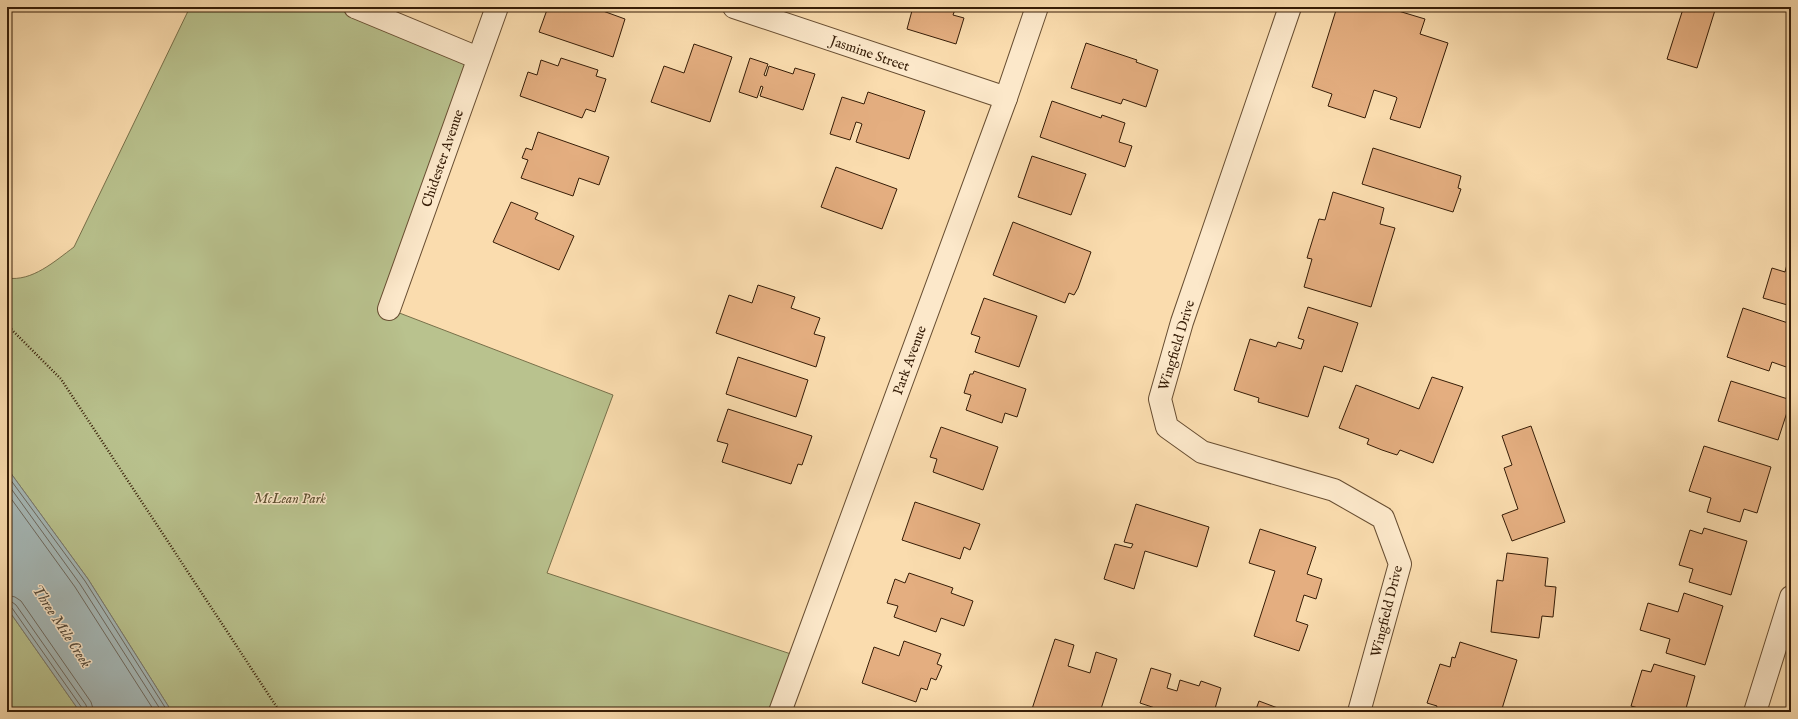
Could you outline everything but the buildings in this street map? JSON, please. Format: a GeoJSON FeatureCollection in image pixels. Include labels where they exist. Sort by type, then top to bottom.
{"type":"FeatureCollection","features":[{"type":"Feature","properties":{"kind":"street"},"geometry":{"type":"LineString","coordinates":[[355,7],[478,58]]}},
{"type":"Feature","properties":{"kind":"street","name":"Chidester Avenue"},"geometry":{"type":"LineString","coordinates":[[389,309],[496,7]]}},
{"type":"Feature","properties":{"kind":"street","name":"Jasmine Street"},"geometry":{"type":"LineString","coordinates":[[734,7],[1006,98]]}},
{"type":"Feature","properties":{"kind":"street","name":"Park Avenue"},"geometry":{"type":"LineString","coordinates":[[780,712],[1006,98],[1037,7]]}},
{"type":"Feature","properties":{"kind":"street","name":"Wingfield Drive"},"geometry":{"type":"LineString","coordinates":[[1290,7],[1182,322],[1160,399],[1167,427],[1202,452],[1334,490],[1383,518],[1400,564],[1359,712]]}},
{"type":"Feature","properties":{"kind":"street"},"geometry":{"type":"LineString","coordinates":[[1755,712],[1791,597]]}},
{"type":"Feature","properties":{"kind":"path"},"geometry":{"type":"LineString","coordinates":[[7,325],[60,378],[280,712]]}},
{"type":"Feature","properties":{"kind":"green space","name":"McLean Park"},"geometry":{"type":"Polygon","coordinates":[[[190,7],[355,7],[478,58],[389,309],[613,395],[547,573],[800,657],[780,712],[172,712],[88,579],[7,468],[7,386],[10,380],[7,377],[7,278],[25,277],[34,274],[51,264],[74,247],[190,7]]]}},
{"type":"Feature","properties":{"kind":"green space"},"geometry":{"type":"Polygon","coordinates":[[[7,608],[80,712],[7,712],[7,608]]]}},
{"type":"Feature","properties":{"kind":"water","name":"Three Mile Creek"},"geometry":{"type":"Polygon","coordinates":[[[7,468],[88,579],[172,712],[80,712],[7,608],[7,468]]]}}]}
